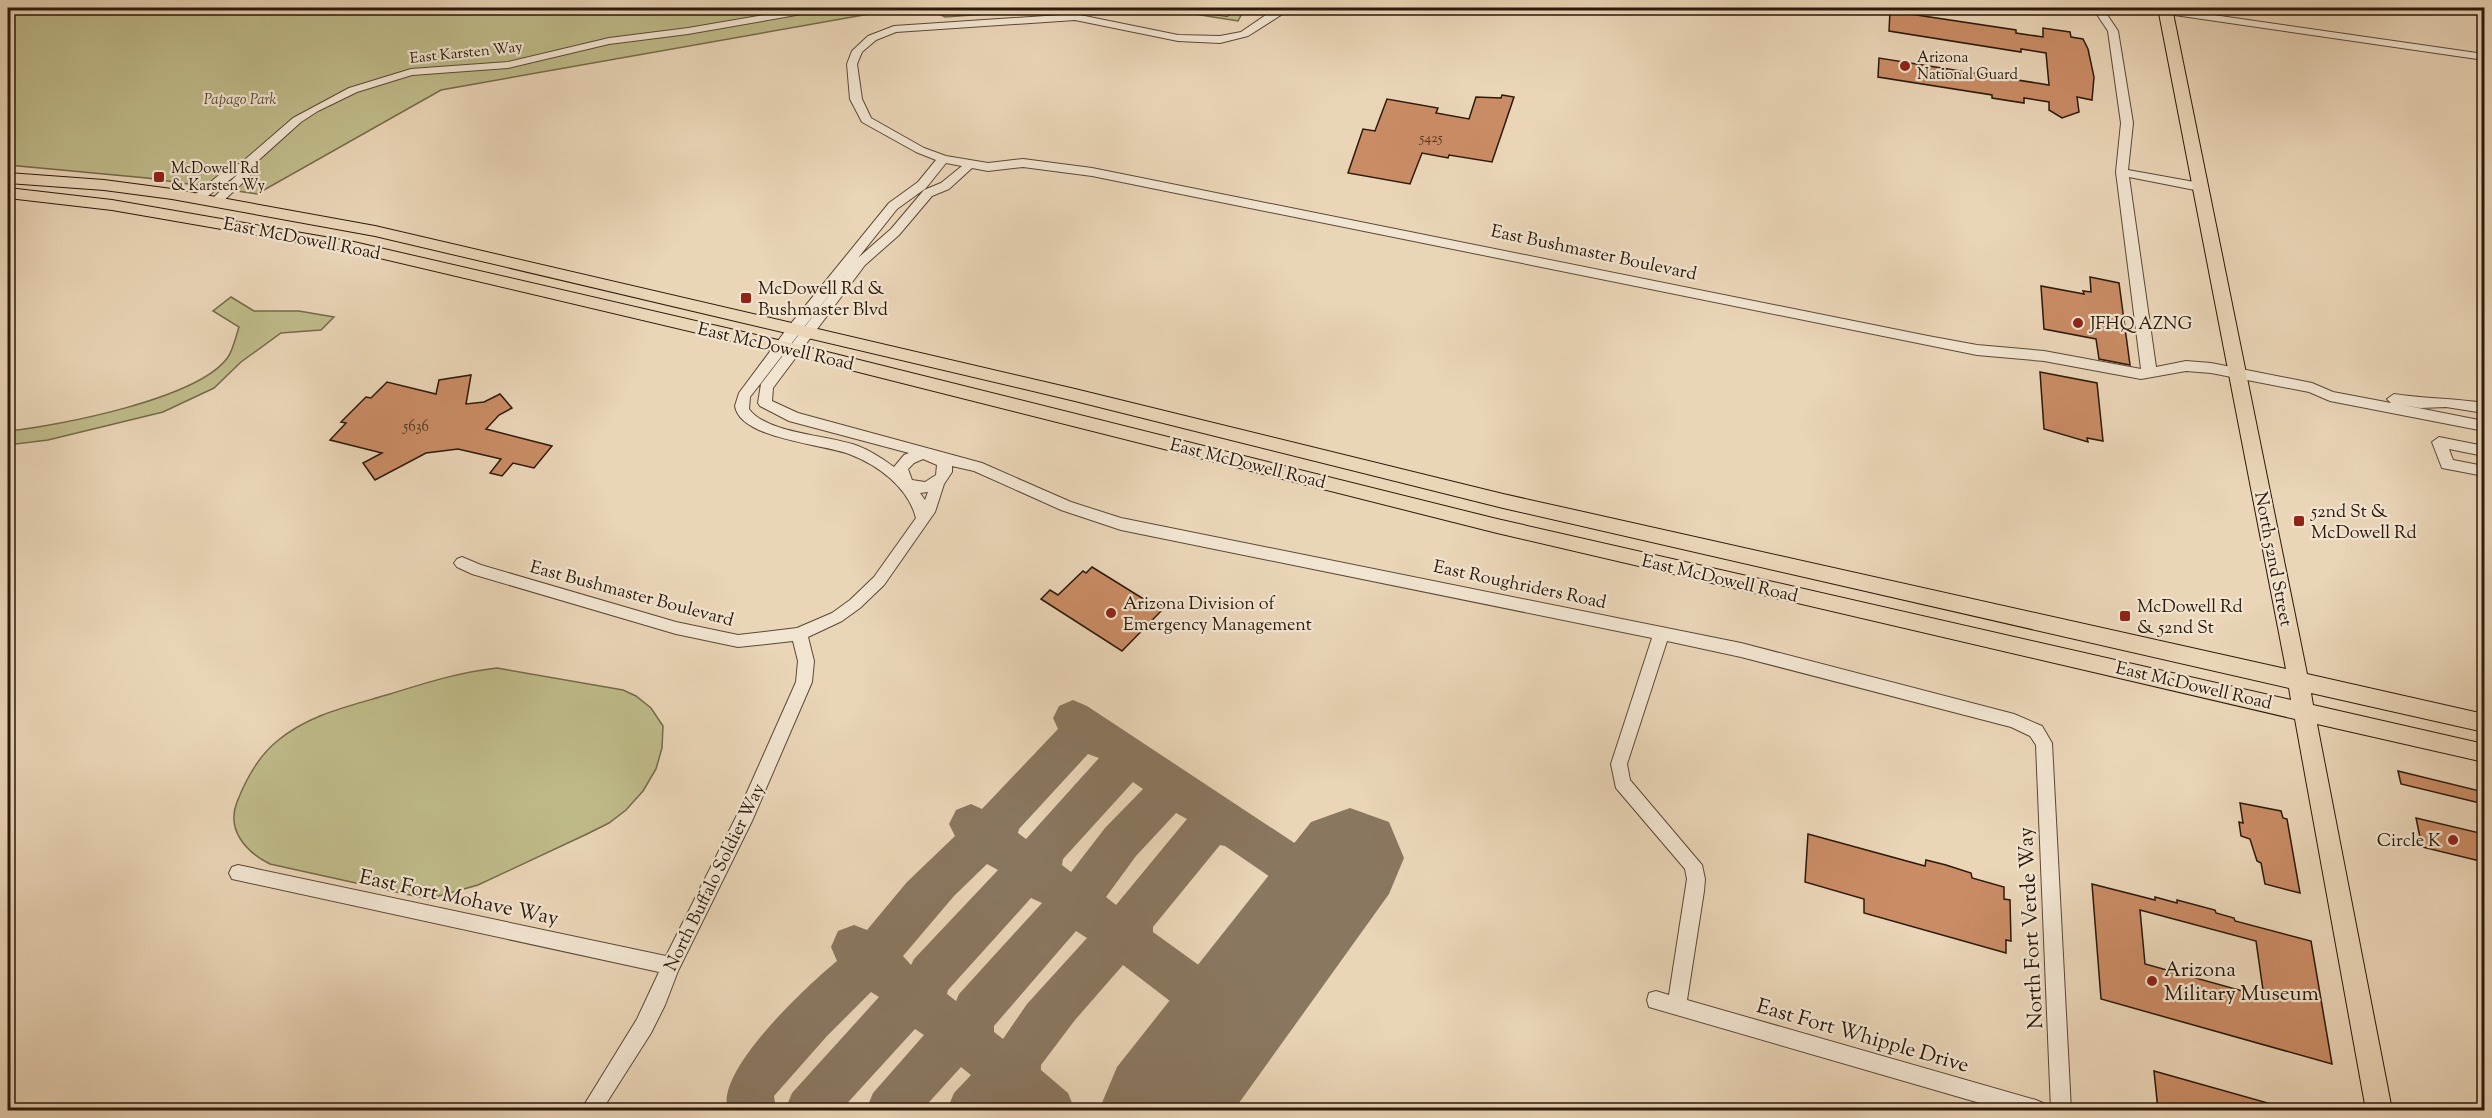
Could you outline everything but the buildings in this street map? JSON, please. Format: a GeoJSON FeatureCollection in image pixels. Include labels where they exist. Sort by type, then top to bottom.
{"type":"FeatureCollection","features":[{"type":"Feature","properties":{"kind":"main road","name":"North 52nd Street"},"geometry":{"type":"LineString","coordinates":[[2165,9],[2298,680],[2379,1110]]}},
{"type":"Feature","properties":{"kind":"main road","name":"East McDowell Road"},"geometry":{"type":"LineString","coordinates":[[8,178],[103,185],[197,198],[375,231],[794,339],[1508,529],[2484,753]]}},
{"type":"Feature","properties":{"kind":"main road"},"geometry":{"type":"LineString","coordinates":[[49,197],[66,193],[183,209],[216,201]]}},
{"type":"Feature","properties":{"kind":"main road","name":"East McDowell Road"},"geometry":{"type":"LineString","coordinates":[[8,194],[49,197],[304,237],[1075,395],[1503,501],[2484,723]]}},
{"type":"Feature","properties":{"kind":"street","name":"East Karsten Way"},"geometry":{"type":"LineString","coordinates":[[197,198],[228,174],[245,166],[297,120],[314,109],[353,90],[411,72],[508,65],[609,41],[710,27],[819,8]]}},
{"type":"Feature","properties":{"kind":"street"},"geometry":{"type":"LineString","coordinates":[[1191,8],[1230,10]]}},
{"type":"Feature","properties":{"kind":"street","name":"East Bushmaster Boulevard"},"geometry":{"type":"LineString","coordinates":[[1287,8],[1275,11],[1243,36],[1226,38],[1163,35],[1100,20],[1076,17],[894,29],[872,38],[857,51],[852,64],[856,99],[861,114],[877,127],[920,150],[943,159],[988,167],[1023,164],[1080,170],[1977,350],[2044,356],[2122,372],[2150,373],[2187,366],[2312,388]]}},
{"type":"Feature","properties":{"kind":"street"},"geometry":{"type":"LineString","coordinates":[[2102,8],[2101,14],[2111,25],[2113,31],[2127,123],[2122,172],[2150,373]]}},
{"type":"Feature","properties":{"kind":"street"},"geometry":{"type":"LineString","coordinates":[[2147,8],[2484,57]]}},
{"type":"Feature","properties":{"kind":"street"},"geometry":{"type":"LineString","coordinates":[[943,159],[922,185],[893,206],[794,339],[766,387],[765,403],[791,416],[935,456],[946,466],[945,471],[939,481],[925,487],[906,483],[884,466],[854,450],[773,429],[749,420],[742,410],[744,396],[794,339],[861,262],[895,232],[916,204],[928,193],[945,186],[962,173],[969,164]]}},
{"type":"Feature","properties":{"kind":"street","name":"East Karsten Way"},"geometry":{"type":"LineString","coordinates":[[216,201],[246,173],[245,166]]}},
{"type":"Feature","properties":{"kind":"street"},"geometry":{"type":"LineString","coordinates":[[2122,172],[2200,187]]}},
{"type":"Feature","properties":{"kind":"street"},"geometry":{"type":"LineString","coordinates":[[2312,388],[2326,386],[2420,403],[2446,402],[2484,408]]}},
{"type":"Feature","properties":{"kind":"street"},"geometry":{"type":"LineString","coordinates":[[2312,388],[2330,396],[2484,426]]}},
{"type":"Feature","properties":{"kind":"street"},"geometry":{"type":"LineString","coordinates":[[2484,451],[2439,442],[2447,464],[2484,471]]}},
{"type":"Feature","properties":{"kind":"street"},"geometry":{"type":"LineString","coordinates":[[924,517],[920,504],[900,474],[904,463],[916,456],[935,456]]}},
{"type":"Feature","properties":{"kind":"street","name":"East Roughriders Road"},"geometry":{"type":"LineString","coordinates":[[935,456],[978,467],[1066,506],[1122,524],[1741,650],[2014,721],[2036,731],[2044,742]]}},
{"type":"Feature","properties":{"kind":"street","name":"East Roughriders Road"},"geometry":{"type":"LineString","coordinates":[[939,481],[955,472],[984,471]]}},
{"type":"Feature","properties":{"kind":"street","name":"East Bushmaster Boulevard"},"geometry":{"type":"LineString","coordinates":[[462,563],[477,570],[676,628],[727,639],[738,641],[799,634],[837,617],[855,604],[879,580],[930,508],[939,481]]}},
{"type":"Feature","properties":{"kind":"street"},"geometry":{"type":"LineString","coordinates":[[1662,633],[1619,764],[1622,783],[1693,865],[1695,885],[1677,1006]]}},
{"type":"Feature","properties":{"kind":"street","name":"North Buffalo Soldier Way"},"geometry":{"type":"LineString","coordinates":[[591,1110],[644,1026],[743,821],[804,682],[806,661],[799,634]]}},
{"type":"Feature","properties":{"kind":"street","name":"North Fort Verde Way"},"geometry":{"type":"LineString","coordinates":[[2044,742],[2061,1110]]}},
{"type":"Feature","properties":{"kind":"street","name":"East Fort Mohave Way"},"geometry":{"type":"LineString","coordinates":[[238,873],[671,966]]}},
{"type":"Feature","properties":{"kind":"street","name":"East Fort Whipple Drive"},"geometry":{"type":"LineString","coordinates":[[1656,1000],[2036,1110]]}},
{"type":"Feature","properties":{"kind":"green space","name":"Papago Park"},"geometry":{"type":"Polygon","coordinates":[[[8,8],[903,8],[441,90],[257,194],[147,178],[8,165],[8,8]]]}},
{"type":"Feature","properties":{"kind":"green space"},"geometry":{"type":"Polygon","coordinates":[[[916,8],[1073,8],[945,17],[939,14],[938,10],[915,13],[916,8]]]}},
{"type":"Feature","properties":{"kind":"green space"},"geometry":{"type":"Polygon","coordinates":[[[1156,8],[1245,8],[1238,21],[1156,8]]]}},
{"type":"Feature","properties":{"kind":"green space"},"geometry":{"type":"Polygon","coordinates":[[[231,297],[254,311],[299,311],[334,317],[321,330],[281,333],[241,362],[214,388],[163,412],[48,440],[8,445],[8,431],[59,423],[126,408],[188,386],[212,372],[230,354],[239,327],[213,311],[231,297]]]}},
{"type":"Feature","properties":{"kind":"green space"},"geometry":{"type":"Polygon","coordinates":[[[497,668],[623,690],[636,696],[651,708],[663,726],[662,748],[656,769],[643,791],[626,810],[609,823],[478,885],[428,899],[270,864],[253,853],[240,839],[234,822],[234,812],[244,785],[263,755],[289,732],[302,724],[345,707],[443,678],[497,668]]]}},
{"type":"Feature","properties":{"kind":"taxiway"},"geometry":{"type":"LineString","coordinates":[[1073,718],[1145,766]]}},
{"type":"Feature","properties":{"kind":"taxiway"},"geometry":{"type":"LineString","coordinates":[[1003,848],[996,838],[998,821],[1075,739],[1084,735],[1104,739]]}},
{"type":"Feature","properties":{"kind":"taxiway"},"geometry":{"type":"LineString","coordinates":[[1045,879],[1039,867],[1044,849],[1116,769],[1133,764],[1145,766]]}},
{"type":"Feature","properties":{"kind":"taxiway"},"geometry":{"type":"LineString","coordinates":[[1145,766],[1190,797]]}},
{"type":"Feature","properties":{"kind":"taxiway"},"geometry":{"type":"LineString","coordinates":[[1090,913],[1083,897],[1087,887],[1095,873],[1120,842],[1160,800],[1170,793],[1190,797]]}},
{"type":"Feature","properties":{"kind":"taxiway"},"geometry":{"type":"LineString","coordinates":[[1190,797],[1234,827]]}},
{"type":"Feature","properties":{"kind":"taxiway"},"geometry":{"type":"LineString","coordinates":[[971,824],[1003,848]]}},
{"type":"Feature","properties":{"kind":"taxiway"},"geometry":{"type":"LineString","coordinates":[[1137,948],[1129,930],[1134,915],[1205,830],[1218,825],[1234,827]]}},
{"type":"Feature","properties":{"kind":"taxiway"},"geometry":{"type":"LineString","coordinates":[[1234,827],[1327,890]]}},
{"type":"Feature","properties":{"kind":"taxiway"},"geometry":{"type":"LineString","coordinates":[[886,974],[880,959],[881,949],[923,897],[972,849],[987,844],[1003,848]]}},
{"type":"Feature","properties":{"kind":"taxiway"},"geometry":{"type":"LineString","coordinates":[[1003,848],[1045,879]]}},
{"type":"Feature","properties":{"kind":"taxiway"},"geometry":{"type":"LineString","coordinates":[[929,1009],[923,993],[930,975],[1016,883],[1026,877],[1045,879]]}},
{"type":"Feature","properties":{"kind":"taxiway"},"geometry":{"type":"LineString","coordinates":[[1045,879],[1090,913]]}},
{"type":"Feature","properties":{"kind":"taxiway"},"geometry":{"type":"LineString","coordinates":[[976,1048],[970,1030],[976,1011],[1061,915],[1071,909],[1090,913]]}},
{"type":"Feature","properties":{"kind":"taxiway"},"geometry":{"type":"LineString","coordinates":[[1090,913],[1137,948]]}},
{"type":"Feature","properties":{"kind":"taxiway"},"geometry":{"type":"LineString","coordinates":[[1023,1087],[1018,1074],[1018,1060],[1023,1049],[1044,1020],[1107,949],[1122,943],[1137,948]]}},
{"type":"Feature","properties":{"kind":"taxiway"},"geometry":{"type":"LineString","coordinates":[[854,947],[886,974]]}},
{"type":"Feature","properties":{"kind":"taxiway"},"geometry":{"type":"LineString","coordinates":[[1137,948],[1230,1017]]}},
{"type":"Feature","properties":{"kind":"taxiway"},"geometry":{"type":"LineString","coordinates":[[752,1110],[750,1094],[757,1079],[827,1002],[855,976],[865,970],[886,974]]}},
{"type":"Feature","properties":{"kind":"taxiway"},"geometry":{"type":"LineString","coordinates":[[886,974],[929,1009]]}},
{"type":"Feature","properties":{"kind":"taxiway"},"geometry":{"type":"LineString","coordinates":[[809,1110],[897,1012],[915,1006],[929,1009]]}},
{"type":"Feature","properties":{"kind":"taxiway"},"geometry":{"type":"LineString","coordinates":[[929,1009],[976,1048]]}},
{"type":"Feature","properties":{"kind":"taxiway"},"geometry":{"type":"LineString","coordinates":[[890,1110],[944,1049],[961,1043],[976,1048]]}},
{"type":"Feature","properties":{"kind":"taxiway"},"geometry":{"type":"LineString","coordinates":[[976,1048],[1023,1087]]}},
{"type":"Feature","properties":{"kind":"taxiway"},"geometry":{"type":"LineString","coordinates":[[971,1110],[1000,1085],[1007,1083],[1023,1087]]}},
{"type":"Feature","properties":{"kind":"taxiway"},"geometry":{"type":"LineString","coordinates":[[1023,1087],[1051,1110]]}},
{"type":"Feature","properties":{"kind":"runway"},"geometry":{"type":"LineString","coordinates":[[1160,1110],[1350,858]]}},
{"type":"Feature","properties":{"kind":"place","name":"Arizona National Guard"},"geometry":{"type":"Point","coordinates":[1905,66]}},
{"type":"Feature","properties":{"kind":"place","name":"McDowell Rd & Karsten Wy"},"geometry":{"type":"Point","coordinates":[159,177]}},
{"type":"Feature","properties":{"kind":"place","name":"McDowell Rd & Bushmaster Blvd"},"geometry":{"type":"Point","coordinates":[746,298]}},
{"type":"Feature","properties":{"kind":"place","name":"JFHQ AZNG"},"geometry":{"type":"Point","coordinates":[2078,323]}},
{"type":"Feature","properties":{"kind":"place","name":"52nd St & McDowell Rd"},"geometry":{"type":"Point","coordinates":[2299,521]}},
{"type":"Feature","properties":{"kind":"place","name":"Arizona Division of Emergency Management"},"geometry":{"type":"Point","coordinates":[1111,613]}},
{"type":"Feature","properties":{"kind":"place","name":"McDowell Rd & 52nd St"},"geometry":{"type":"Point","coordinates":[2125,616]}},
{"type":"Feature","properties":{"kind":"place","name":"Circle K"},"geometry":{"type":"Point","coordinates":[2453,840]}},
{"type":"Feature","properties":{"kind":"place","name":"Arizona Military Museum"},"geometry":{"type":"Point","coordinates":[2152,981]}}]}
